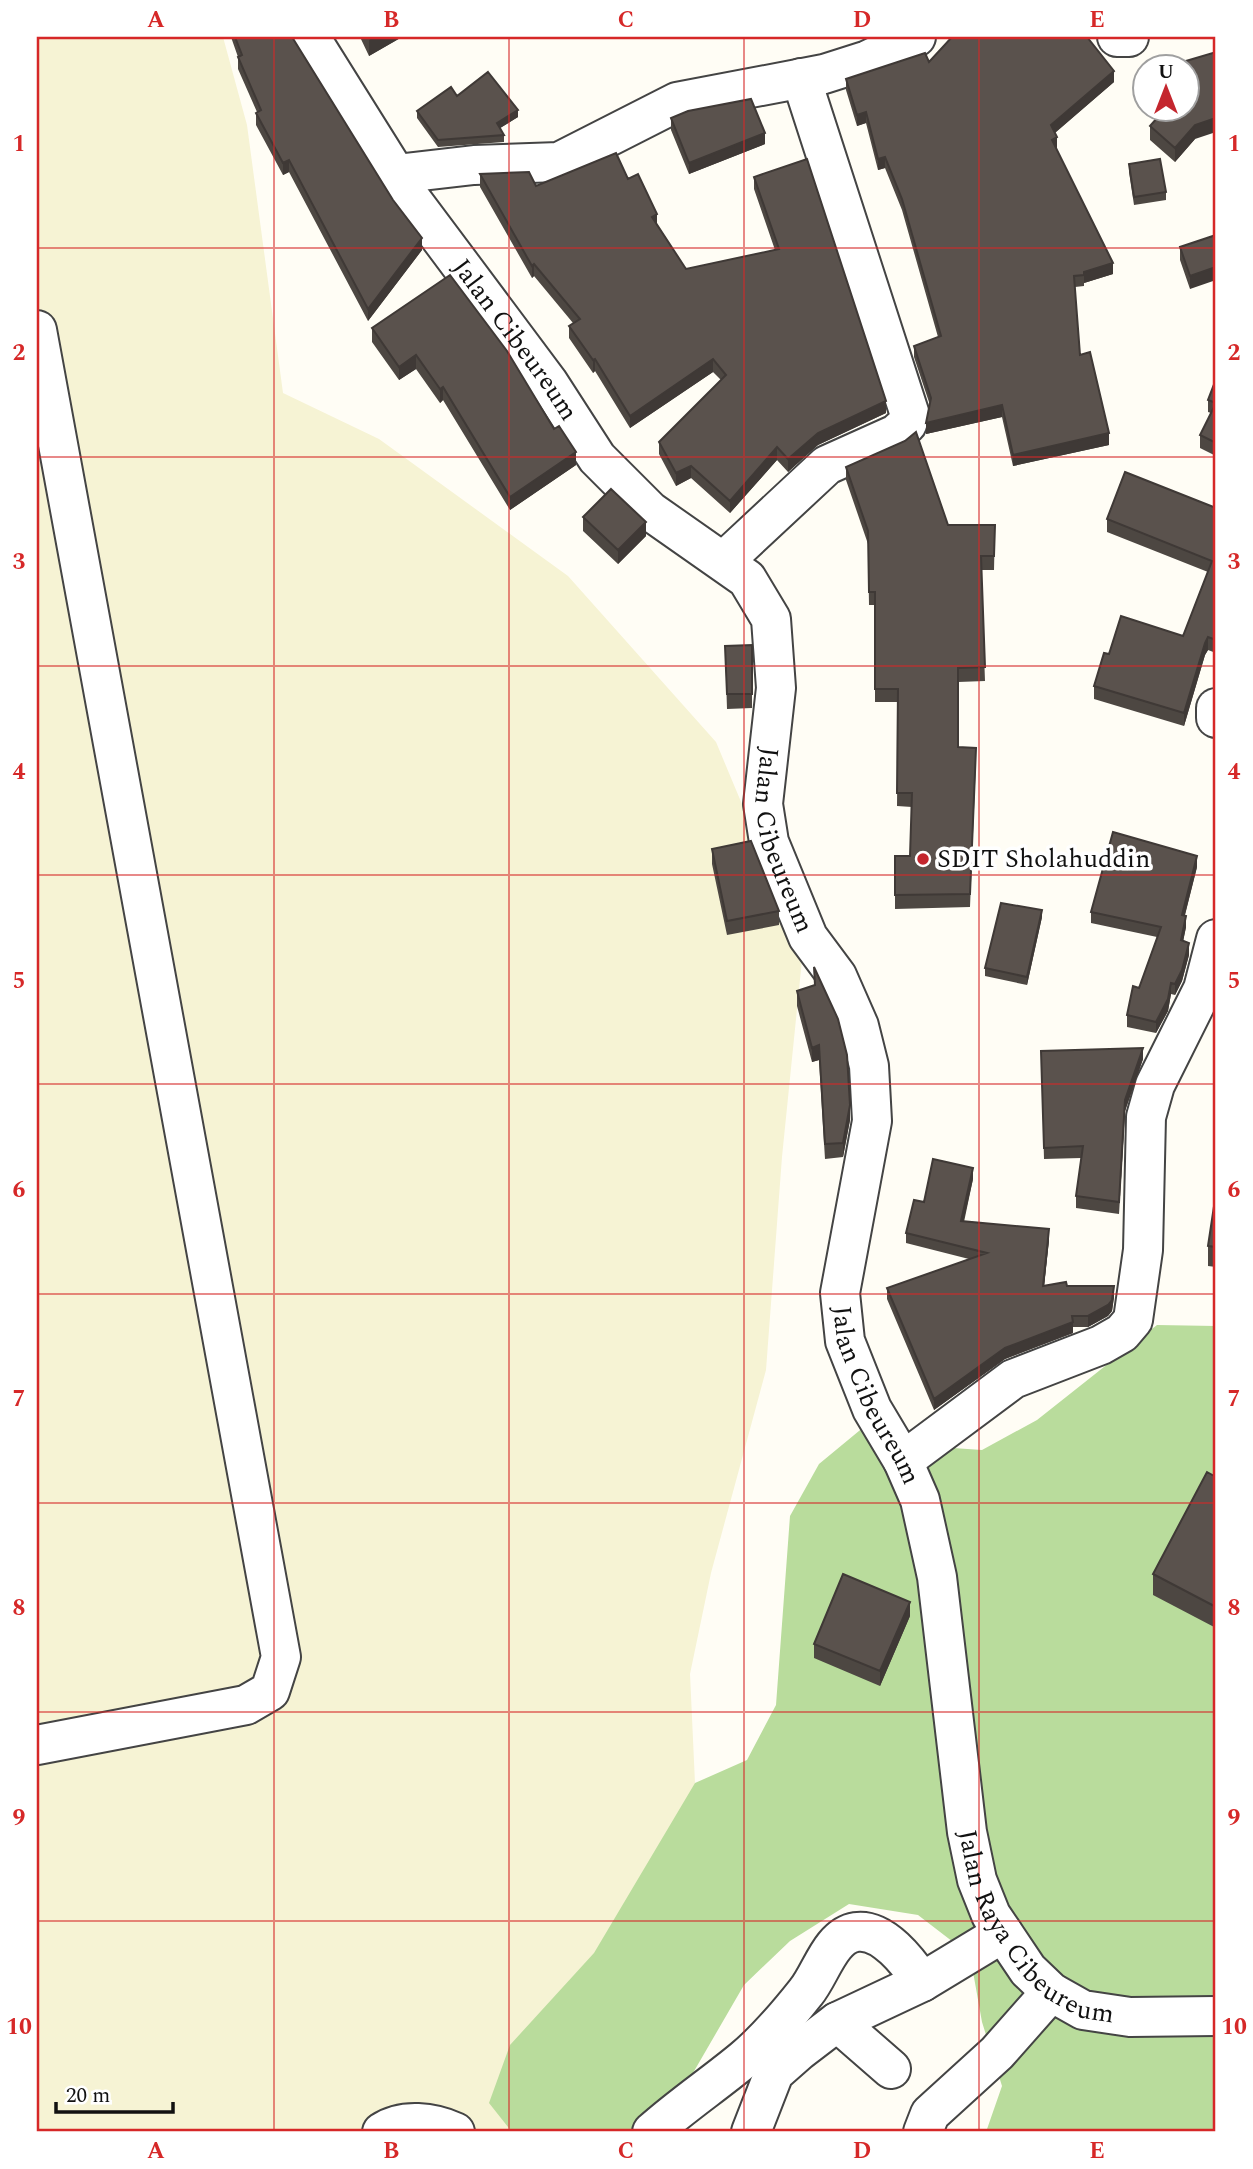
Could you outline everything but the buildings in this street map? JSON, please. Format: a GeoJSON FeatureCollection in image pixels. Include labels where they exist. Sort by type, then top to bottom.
{"type":"FeatureCollection","features":[{"type":"Feature","properties":{"kind":"street","name":"Jalan Cibeureum"},"geometry":{"type":"LineString","coordinates":[[310,37],[412,200],[548,382],[597,458],[650,512],[747,579],[771,619],[776,688],[763,804],[769,842],[808,937],[837,976],[853,1013],[869,1066],[872,1121],[839,1293],[845,1341],[872,1409],[903,1461],[920,1500],[937,1577],[962,1769]]}},
{"type":"Feature","properties":{"kind":"street"},"geometry":{"type":"LineString","coordinates":[[396,174],[474,165],[559,162],[677,102],[801,78],[868,60],[916,37]]}},
{"type":"Feature","properties":{"kind":"street"},"geometry":{"type":"LineString","coordinates":[[1117,37],[1129,37]]}},
{"type":"Feature","properties":{"kind":"street"},"geometry":{"type":"LineString","coordinates":[[724,561],[827,465],[896,434],[907,424],[910,415],[801,78]]}},
{"type":"Feature","properties":{"kind":"street"},"geometry":{"type":"LineString","coordinates":[[37,330],[281,1657],[270,1691],[246,1705],[37,1745]]}},
{"type":"Feature","properties":{"kind":"street"},"geometry":{"type":"LineString","coordinates":[[1216,708],[1216,718]]}},
{"type":"Feature","properties":{"kind":"street"},"geometry":{"type":"LineString","coordinates":[[903,1461],[1013,1379],[1101,1345],[1122,1333],[1133,1320],[1143,1250],[1146,1117],[1155,1085],[1203,989],[1216,939]]}},
{"type":"Feature","properties":{"kind":"street","name":"Jalan Raya Cibeureum"},"geometry":{"type":"LineString","coordinates":[[962,1769],[967,1832],[977,1880],[991,1914],[1028,1970],[1051,1992],[1083,2010],[1103,2014],[1216,2016]]}},
{"type":"Feature","properties":{"kind":"street"},"geometry":{"type":"LineString","coordinates":[[652,2132],[744,2059],[779,2025],[813,1984],[842,1937],[856,1932],[867,1933],[908,1961],[922,1982]]}},
{"type":"Feature","properties":{"kind":"street"},"geometry":{"type":"LineString","coordinates":[[751,2132],[774,2073],[837,2022],[922,1982],[1003,1933]]}},
{"type":"Feature","properties":{"kind":"street"},"geometry":{"type":"LineString","coordinates":[[923,2132],[930,2114],[997,2053],[1051,1992]]}},
{"type":"Feature","properties":{"kind":"street"},"geometry":{"type":"LineString","coordinates":[[837,2022],[891,2069]]}},
{"type":"Feature","properties":{"kind":"street"},"geometry":{"type":"LineString","coordinates":[[382,2132],[408,2123],[439,2125],[455,2132]]}},
{"type":"Feature","properties":{"kind":"shaded area"},"geometry":{"type":"Polygon","coordinates":[[[37,37],[223,37],[247,125],[283,393],[379,439],[568,576],[716,742],[803,950],[782,1157],[766,1370],[711,1573],[690,1674],[695,1783],[670,1902],[551,2132],[37,2132],[37,37]]]}},
{"type":"Feature","properties":{"kind":"green space"},"geometry":{"type":"Polygon","coordinates":[[[1157,1325],[1216,1326],[1216,2132],[986,2132],[1002,2086],[982,2022],[970,1955],[918,1915],[849,1904],[790,1941],[744,1985],[675,2104],[640,2132],[512,2132],[489,2103],[510,2045],[594,1953],[695,1783],[747,1760],[776,1705],[790,1516],[819,1464],[865,1426],[924,1446],[982,1450],[1037,1420],[1157,1325]]]}},
{"type":"Feature","properties":{"kind":"place","name":"SDIT Sholahuddin"},"geometry":{"type":"Point","coordinates":[923,859]}}]}
